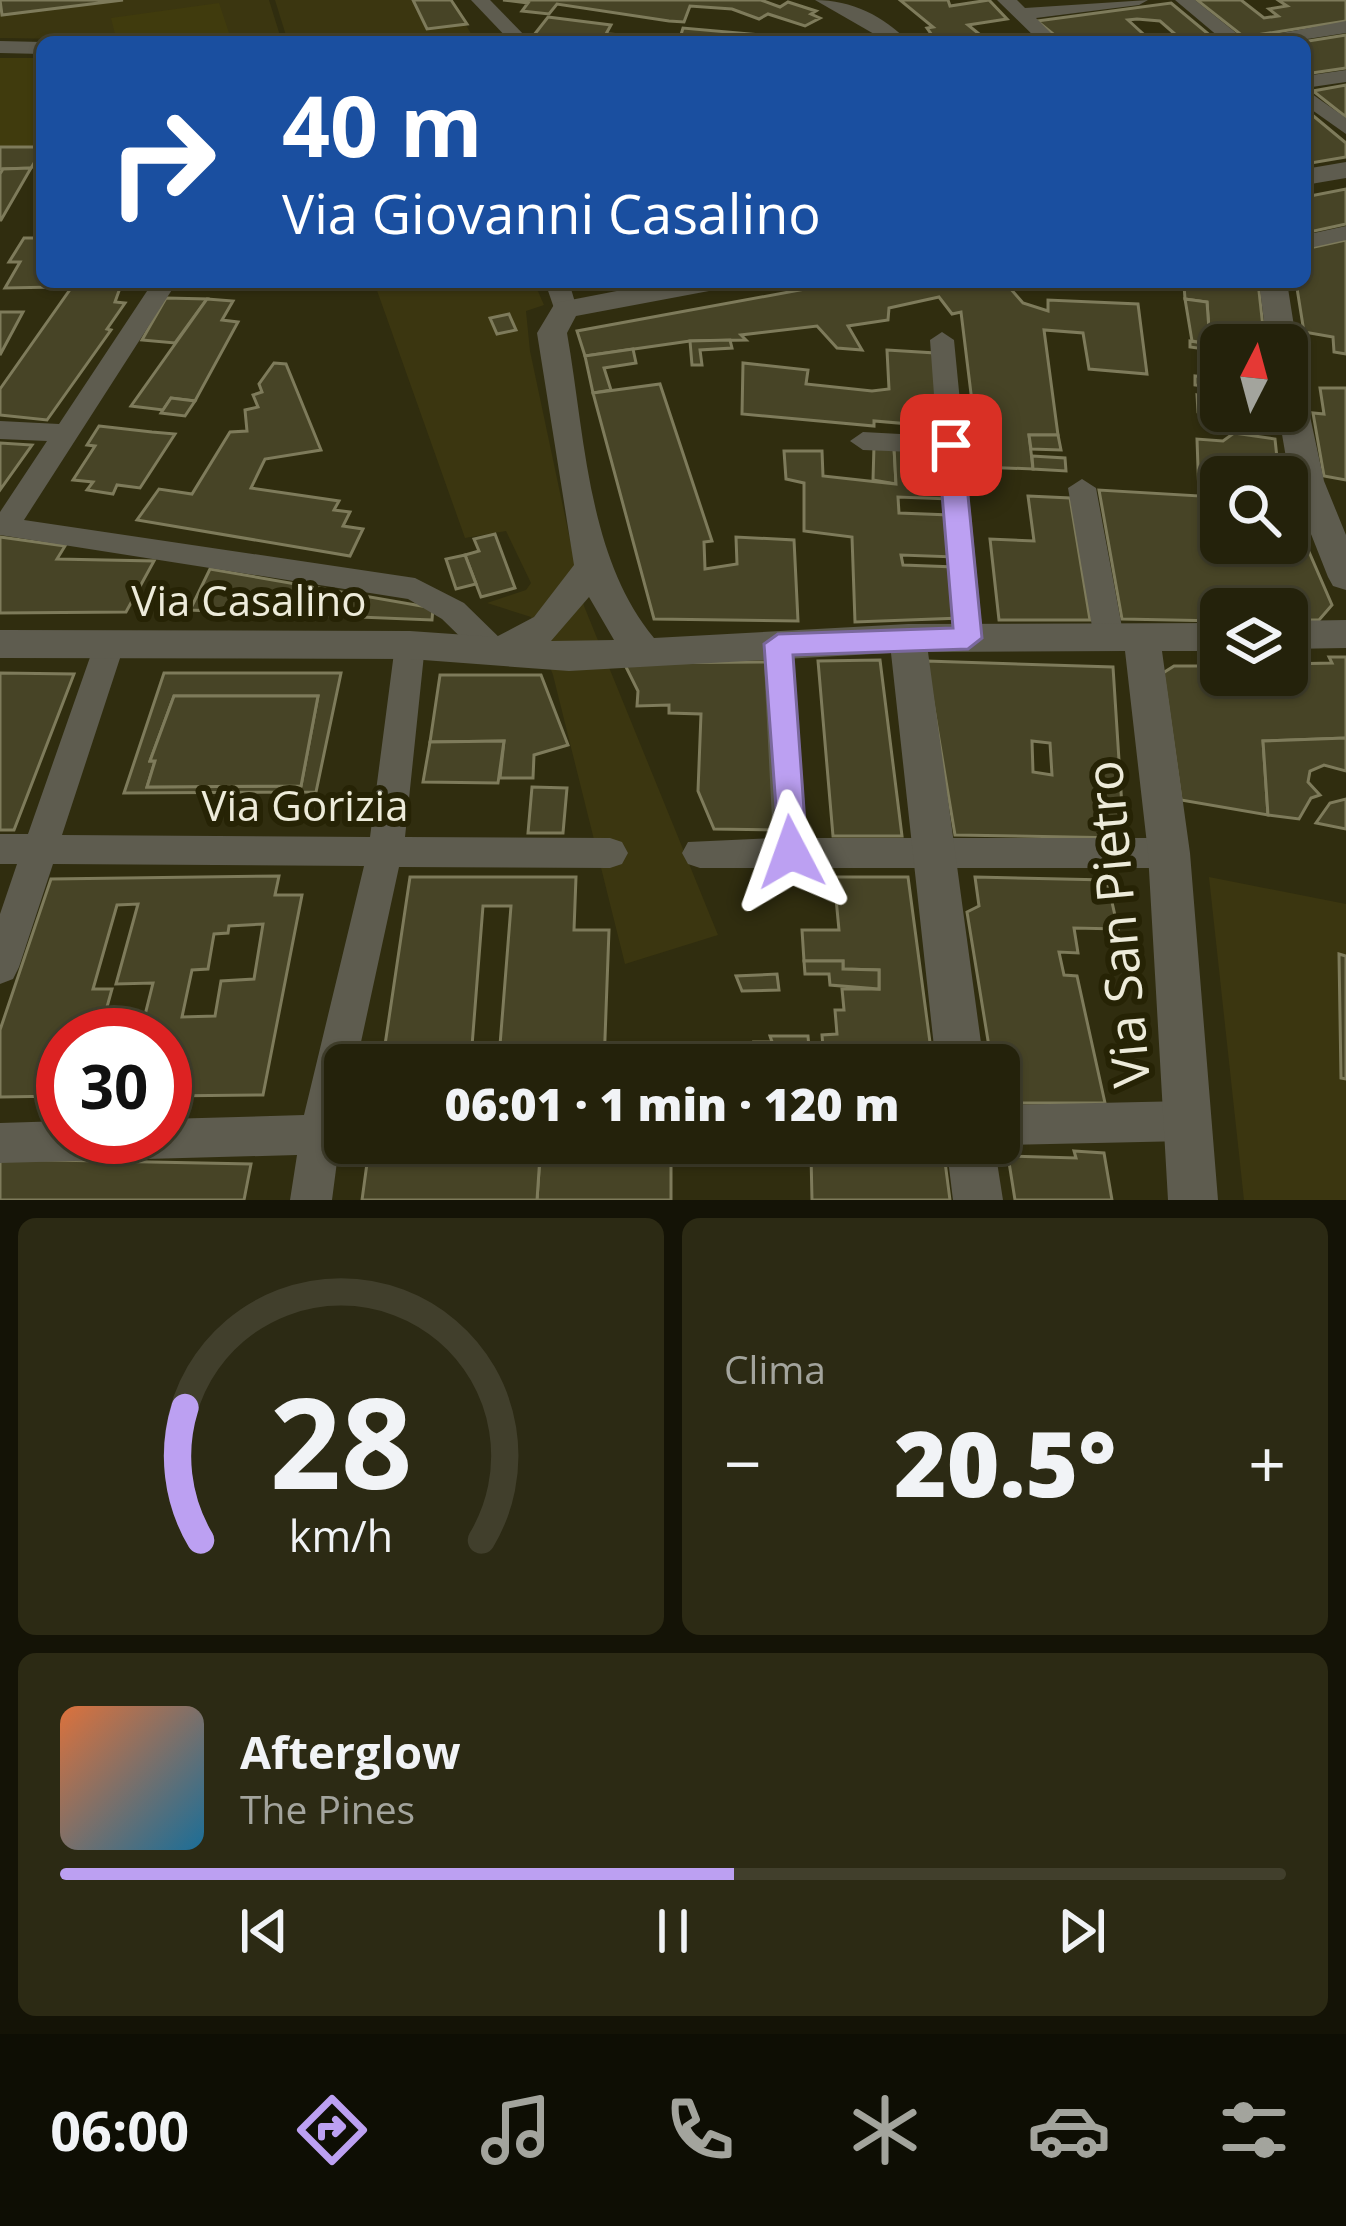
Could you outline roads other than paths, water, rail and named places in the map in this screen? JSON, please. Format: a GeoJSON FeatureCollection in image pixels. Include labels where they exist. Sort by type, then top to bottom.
{"type":"FeatureCollection","features":[{"type":"Feature","properties":{"kind":"street"},"geometry":{"type":"LineString","coordinates":[[480,0],[516,36]]}},
{"type":"Feature","properties":{"kind":"street"},"geometry":{"type":"LineString","coordinates":[[824,0],[861,15],[891,36]]}},
{"type":"Feature","properties":{"kind":"street"},"geometry":{"type":"LineString","coordinates":[[1006,0],[1045,36]]}},
{"type":"Feature","properties":{"kind":"street"},"geometry":{"type":"LineString","coordinates":[[1022,14],[1138,0]]}},
{"type":"Feature","properties":{"kind":"street"},"geometry":{"type":"LineString","coordinates":[[1184,0],[1229,36]]}},
{"type":"Feature","properties":{"kind":"street"},"geometry":{"type":"LineString","coordinates":[[1290,36],[1346,27]]}},
{"type":"Feature","properties":{"kind":"street"},"geometry":{"type":"LineString","coordinates":[[0,47],[36,48]]}},
{"type":"Feature","properties":{"kind":"street"},"geometry":{"type":"LineString","coordinates":[[1311,81],[1346,76]]}},
{"type":"Feature","properties":{"kind":"street"},"geometry":{"type":"LineString","coordinates":[[1311,100],[1346,128]]}},
{"type":"Feature","properties":{"kind":"street"},"geometry":{"type":"LineString","coordinates":[[1311,177],[1346,170]]}},
{"type":"Feature","properties":{"kind":"street"},"geometry":{"type":"LineString","coordinates":[[1311,241],[1346,233]]}},
{"type":"Feature","properties":{"kind":"street"},"geometry":{"type":"LineString","coordinates":[[161,288],[4,526],[416,589],[452,611],[497,653],[548,627],[592,567]]}},
{"type":"Feature","properties":{"kind":"street"},"geometry":{"type":"LineString","coordinates":[[644,652],[618,620],[592,567],[552,333],[561,296],[646,288]]}},
{"type":"Feature","properties":{"kind":"street"},"geometry":{"type":"LineString","coordinates":[[1274,288],[1279,324]]}},
{"type":"Feature","properties":{"kind":"street"},"geometry":{"type":"LineString","coordinates":[[942,340],[968,638]]}},
{"type":"Feature","properties":{"kind":"street"},"geometry":{"type":"LineString","coordinates":[[0,430],[63,433]]}},
{"type":"Feature","properties":{"kind":"street"},"geometry":{"type":"LineString","coordinates":[[1297,432],[1307,481],[1346,577]]}},
{"type":"Feature","properties":{"kind":"street"},"geometry":{"type":"LineString","coordinates":[[863,441],[951,445]]}},
{"type":"Feature","properties":{"kind":"street"},"geometry":{"type":"LineString","coordinates":[[1082,488],[1125,638]]}},
{"type":"Feature","properties":{"kind":"street"},"geometry":{"type":"LineString","coordinates":[[1308,635],[1346,634]]}},
{"type":"Feature","properties":{"kind":"street","name":"Via Casalino"},"geometry":{"type":"LineString","coordinates":[[0,644],[410,644],[497,653],[644,652],[908,638],[1200,637]]}},
{"type":"Feature","properties":{"kind":"street"},"geometry":{"type":"LineString","coordinates":[[908,638],[957,1044]]}},
{"type":"Feature","properties":{"kind":"street","name":"Via San Pietro"},"geometry":{"type":"LineString","coordinates":[[1125,638],[1169,853],[1193,1200]]}},
{"type":"Feature","properties":{"kind":"street"},"geometry":{"type":"LineString","coordinates":[[0,967],[110,644]]}},
{"type":"Feature","properties":{"kind":"street"},"geometry":{"type":"LineString","coordinates":[[350,1044],[386,848],[410,644]]}},
{"type":"Feature","properties":{"kind":"street"},"geometry":{"type":"LineString","coordinates":[[778,644],[791,852]]}},
{"type":"Feature","properties":{"kind":"street","name":"Via Gorizia"},"geometry":{"type":"LineString","coordinates":[[0,849],[386,848],[610,854]]}},
{"type":"Feature","properties":{"kind":"street"},"geometry":{"type":"LineString","coordinates":[[700,853],[1169,853]]}},
{"type":"Feature","properties":{"kind":"street"},"geometry":{"type":"LineString","coordinates":[[1020,1125],[1186,1121]]}},
{"type":"Feature","properties":{"kind":"street"},"geometry":{"type":"LineString","coordinates":[[0,1144],[324,1134]]}},
{"type":"Feature","properties":{"kind":"street"},"geometry":{"type":"LineString","coordinates":[[311,1200],[324,1161]]}},
{"type":"Feature","properties":{"kind":"street"},"geometry":{"type":"LineString","coordinates":[[973,1164],[978,1200]]}}]}
